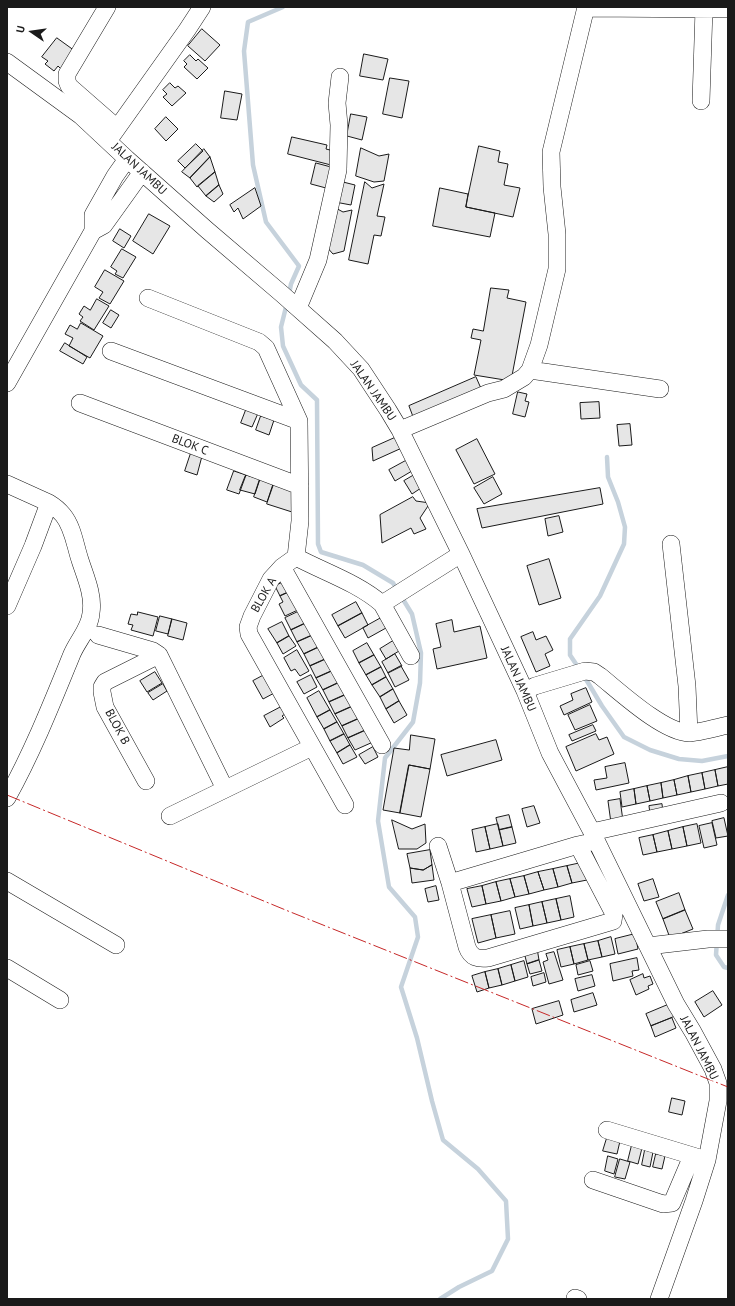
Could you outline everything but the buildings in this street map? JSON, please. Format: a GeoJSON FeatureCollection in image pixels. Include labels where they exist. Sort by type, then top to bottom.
{"type":"FeatureCollection","features":[{"type":"Feature","properties":{"kind":"street"},"geometry":{"type":"LineString","coordinates":[[107,7],[67,74],[67,81],[69,86],[112,134],[202,7]]}},
{"type":"Feature","properties":{"kind":"street"},"geometry":{"type":"LineString","coordinates":[[400,430],[488,394],[504,389],[524,378],[530,370],[539,345],[557,269],[557,234],[552,187],[551,152],[586,8],[728,8]]}},
{"type":"Feature","properties":{"kind":"street"},"geometry":{"type":"LineString","coordinates":[[701,101],[704,8]]}},
{"type":"Feature","properties":{"kind":"street","name":"JALAN JAMBU"},"geometry":{"type":"LineString","coordinates":[[7,62],[82,116],[112,134],[128,160],[335,341],[361,369],[400,430],[461,554],[525,691],[550,753],[594,836],[676,1004],[713,1069],[718,1082],[718,1101],[700,1158],[694,1201],[659,1299]]}},
{"type":"Feature","properties":{"kind":"street"},"geometry":{"type":"LineString","coordinates":[[291,301],[318,260],[338,170],[339,125],[337,102],[340,77]]}},
{"type":"Feature","properties":{"kind":"street"},"geometry":{"type":"LineString","coordinates":[[7,383],[93,231],[93,214],[115,176],[128,160]]}},
{"type":"Feature","properties":{"kind":"street"},"geometry":{"type":"LineString","coordinates":[[93,231],[104,225],[142,172]]}},
{"type":"Feature","properties":{"kind":"street"},"geometry":{"type":"LineString","coordinates":[[148,298],[259,342],[266,348],[299,421],[300,521],[296,556],[282,567]]}},
{"type":"Feature","properties":{"kind":"street"},"geometry":{"type":"LineString","coordinates":[[111,351],[299,421]]}},
{"type":"Feature","properties":{"kind":"street"},"geometry":{"type":"LineString","coordinates":[[530,370],[660,389]]}},
{"type":"Feature","properties":{"kind":"street","name":"BLOK C"},"geometry":{"type":"LineString","coordinates":[[80,403],[300,486]]}},
{"type":"Feature","properties":{"kind":"street"},"geometry":{"type":"LineString","coordinates":[[7,484],[49,503],[56,507],[63,515],[74,537],[90,594],[92,612],[89,622],[73,653],[35,744],[7,798]]}},
{"type":"Feature","properties":{"kind":"street"},"geometry":{"type":"LineString","coordinates":[[7,606],[33,546],[49,503]]}},
{"type":"Feature","properties":{"kind":"street"},"geometry":{"type":"LineString","coordinates":[[671,544],[687,686],[689,733]]}},
{"type":"Feature","properties":{"kind":"street"},"geometry":{"type":"LineString","coordinates":[[387,601],[461,554]]}},
{"type":"Feature","properties":{"kind":"street"},"geometry":{"type":"LineString","coordinates":[[296,556],[353,586],[387,601],[411,656]]}},
{"type":"Feature","properties":{"kind":"street","name":"BLOK A"},"geometry":{"type":"LineString","coordinates":[[345,805],[249,634],[248,627],[252,616],[271,579],[282,567],[382,745]]}},
{"type":"Feature","properties":{"kind":"street"},"geometry":{"type":"LineString","coordinates":[[98,635],[153,651],[159,655],[225,789]]}},
{"type":"Feature","properties":{"kind":"street","name":"BLOK B"},"geometry":{"type":"LineString","coordinates":[[146,781],[106,707],[102,687],[105,682],[159,655]]}},
{"type":"Feature","properties":{"kind":"street"},"geometry":{"type":"LineString","coordinates":[[525,691],[535,686],[585,671],[594,672],[656,720],[671,728],[689,733],[728,725]]}},
{"type":"Feature","properties":{"kind":"street"},"geometry":{"type":"LineString","coordinates":[[170,816],[312,747]]}},
{"type":"Feature","properties":{"kind":"street"},"geometry":{"type":"LineString","coordinates":[[450,883],[578,845],[594,836],[721,803]]}},
{"type":"Feature","properties":{"kind":"street"},"geometry":{"type":"LineString","coordinates":[[438,846],[450,883],[468,952],[476,958],[488,958],[613,921],[614,914],[578,845]]}},
{"type":"Feature","properties":{"kind":"street"},"geometry":{"type":"LineString","coordinates":[[7,881],[116,945]]}},
{"type":"Feature","properties":{"kind":"street"},"geometry":{"type":"LineString","coordinates":[[648,946],[708,939],[728,939]]}},
{"type":"Feature","properties":{"kind":"street"},"geometry":{"type":"LineString","coordinates":[[7,968],[60,1000]]}},
{"type":"Feature","properties":{"kind":"street"},"geometry":{"type":"LineString","coordinates":[[593,1180],[663,1204],[672,1203],[700,1158],[607,1130]]}},
{"type":"Feature","properties":{"kind":"waterway"},"geometry":{"type":"LineString","coordinates":[[283,7],[248,22],[244,51],[253,165],[266,222],[299,266],[291,284],[289,294]]}},
{"type":"Feature","properties":{"kind":"waterway"},"geometry":{"type":"LineString","coordinates":[[287,303],[281,327],[283,346],[301,385],[317,400],[318,544],[321,552],[363,565],[393,583],[412,614],[421,653],[420,683],[413,722],[385,758],[378,821],[389,887],[415,917],[418,937],[401,987],[417,1038],[443,1140],[478,1169],[506,1201],[508,1239],[492,1271],[459,1287],[440,1299]]}},
{"type":"Feature","properties":{"kind":"waterway"},"geometry":{"type":"LineString","coordinates":[[580,670],[570,655],[570,639],[600,596],[624,544],[625,527],[618,502],[608,477],[607,457]]}},
{"type":"Feature","properties":{"kind":"waterway"},"geometry":{"type":"LineString","coordinates":[[584,676],[602,706],[624,737],[650,750],[679,759],[702,761],[728,756]]}},
{"type":"Feature","properties":{"kind":"waterway"},"geometry":{"type":"LineString","coordinates":[[728,895],[718,925],[716,955],[724,967],[728,968]]}},
{"type":"Feature","properties":{"kind":"power"},"geometry":{"type":"LineString","coordinates":[[7,795],[288,911],[728,1087]]}}]}
